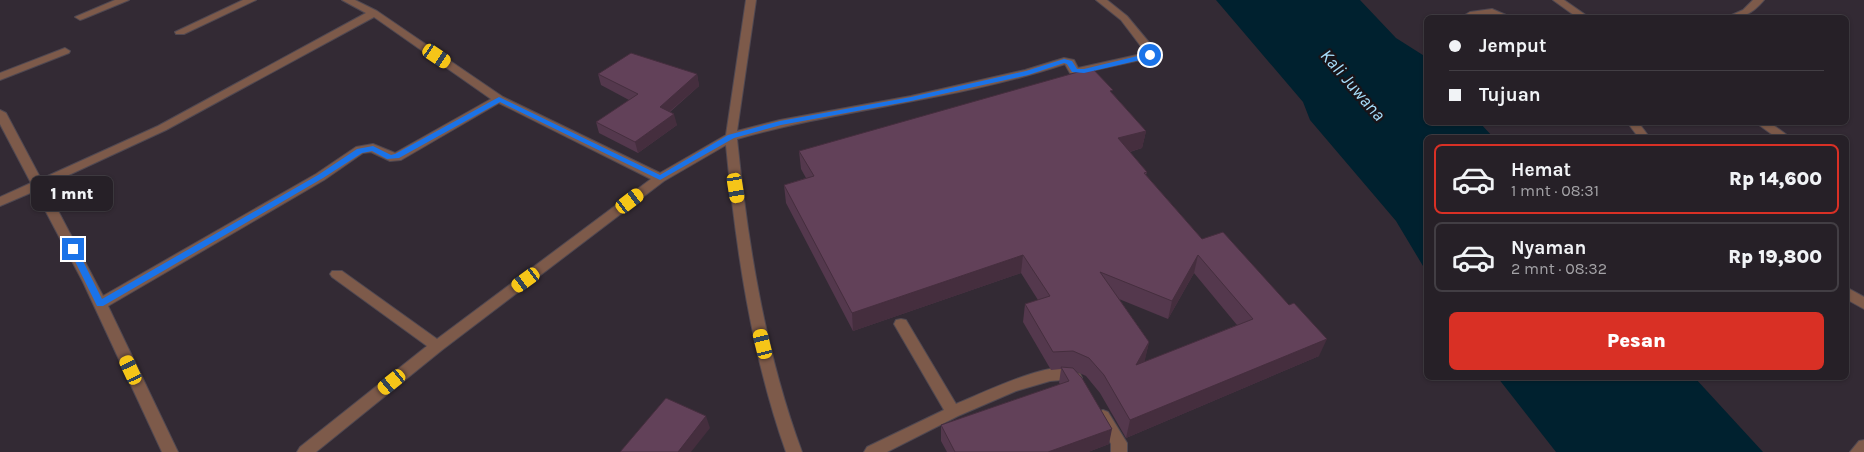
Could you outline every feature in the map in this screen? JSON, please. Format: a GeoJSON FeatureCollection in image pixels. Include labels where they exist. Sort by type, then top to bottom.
{"type":"FeatureCollection","features":[{"type":"Feature","properties":{"kind":"street"},"geometry":{"type":"LineString","coordinates":[[80,17],[124,0]]}},
{"type":"Feature","properties":{"kind":"street"},"geometry":{"type":"LineString","coordinates":[[180,32],[251,0]]}},
{"type":"Feature","properties":{"kind":"street"},"geometry":{"type":"LineString","coordinates":[[347,0],[374,13],[499,99],[660,178]]}},
{"type":"Feature","properties":{"kind":"street"},"geometry":{"type":"LineString","coordinates":[[751,0],[731,136],[736,188],[754,308],[781,416],[794,452]]}},
{"type":"Feature","properties":{"kind":"street"},"geometry":{"type":"LineString","coordinates":[[305,452],[437,346],[660,178],[731,136],[780,123],[911,99],[1028,73],[1064,61],[1070,62],[1074,71],[1084,71],[1150,55],[1152,52],[1124,18],[1101,0]]}},
{"type":"Feature","properties":{"kind":"street"},"geometry":{"type":"LineString","coordinates":[[1558,0],[1580,15]]}},
{"type":"Feature","properties":{"kind":"street"},"geometry":{"type":"LineString","coordinates":[[1738,15],[1746,12],[1759,0]]}},
{"type":"Feature","properties":{"kind":"street"},"geometry":{"type":"LineString","coordinates":[[1470,14],[1492,12],[1500,15]]}},
{"type":"Feature","properties":{"kind":"street"},"geometry":{"type":"LineString","coordinates":[[0,202],[162,128],[374,13]]}},
{"type":"Feature","properties":{"kind":"street"},"geometry":{"type":"LineString","coordinates":[[0,77],[64,51]]}},
{"type":"Feature","properties":{"kind":"street"},"geometry":{"type":"LineString","coordinates":[[100,304],[320,177],[360,150],[373,148],[390,157],[397,157],[499,99]]}},
{"type":"Feature","properties":{"kind":"street"},"geometry":{"type":"LineString","coordinates":[[0,113],[100,304],[170,452]]}},
{"type":"Feature","properties":{"kind":"street"},"geometry":{"type":"LineString","coordinates":[[1634,125],[1643,135]]}},
{"type":"Feature","properties":{"kind":"street"},"geometry":{"type":"LineString","coordinates":[[1765,125],[1781,135]]}},
{"type":"Feature","properties":{"kind":"street"},"geometry":{"type":"LineString","coordinates":[[338,274],[437,346]]}},
{"type":"Feature","properties":{"kind":"street"},"geometry":{"type":"LineString","coordinates":[[1849,294],[1864,304]]}},
{"type":"Feature","properties":{"kind":"street"},"geometry":{"type":"LineString","coordinates":[[902,324],[953,412]]}},
{"type":"Feature","properties":{"kind":"street"},"geometry":{"type":"LineString","coordinates":[[872,452],[953,412],[1012,387],[1050,375],[1062,374],[1074,377],[1087,390]]}},
{"type":"Feature","properties":{"kind":"street"},"geometry":{"type":"LineString","coordinates":[[1097,406],[1119,443],[1119,452]]}},
{"type":"Feature","properties":{"kind":"street"},"geometry":{"type":"LineString","coordinates":[[1858,452],[1864,446]]}},
{"type":"Feature","properties":{"kind":"water","name":"Kali Juwana"},"geometry":{"type":"Polygon","coordinates":[[[1216,0],[1360,0],[1396,38],[1424,56],[1424,125],[1482,125],[1491,135],[1424,135],[1424,268],[1396,221],[1310,120],[1303,102],[1216,0]]]}},
{"type":"Feature","properties":{"kind":"water"},"geometry":{"type":"Polygon","coordinates":[[[1500,380],[1697,380],[1763,452],[1556,452],[1500,380]]]}},
{"type":"Feature","properties":{"kind":"building"},"geometry":{"type":"Polygon","coordinates":[[[631,53],[697,74],[660,107],[674,114],[635,142],[596,122],[638,94],[598,74],[631,53]]]}},
{"type":"Feature","properties":{"kind":"building"},"geometry":{"type":"Polygon","coordinates":[[[1092,68],[1113,90],[1110,91],[1146,131],[1118,138],[1147,172],[1144,173],[1202,239],[1223,232],[1289,305],[1294,303],[1327,339],[1130,420],[1104,375],[1089,358],[1073,351],[1053,352],[1025,304],[1050,296],[1023,255],[852,313],[784,185],[814,176],[799,151],[1092,68]],[[1198,255],[1172,301],[1100,272],[1149,342],[1136,365],[1253,319],[1198,255]]]}},
{"type":"Feature","properties":{"kind":"building"},"geometry":{"type":"Polygon","coordinates":[[[1061,367],[1073,368],[1082,378],[1112,429],[1048,452],[955,452],[941,425],[1069,381],[1061,367]]]}},
{"type":"Feature","properties":{"kind":"building"},"geometry":{"type":"Polygon","coordinates":[[[666,398],[706,416],[678,452],[620,452],[666,398]]]}},
{"type":"Feature","properties":{"kind":"route"},"geometry":{"type":"LineString","coordinates":[[73,249],[100,304],[320,177],[360,150],[373,148],[390,157],[397,157],[499,99],[660,178],[731,136],[780,123],[911,99],[1028,73],[1064,61],[1070,62],[1074,71],[1084,71],[1150,55]]}}]}
